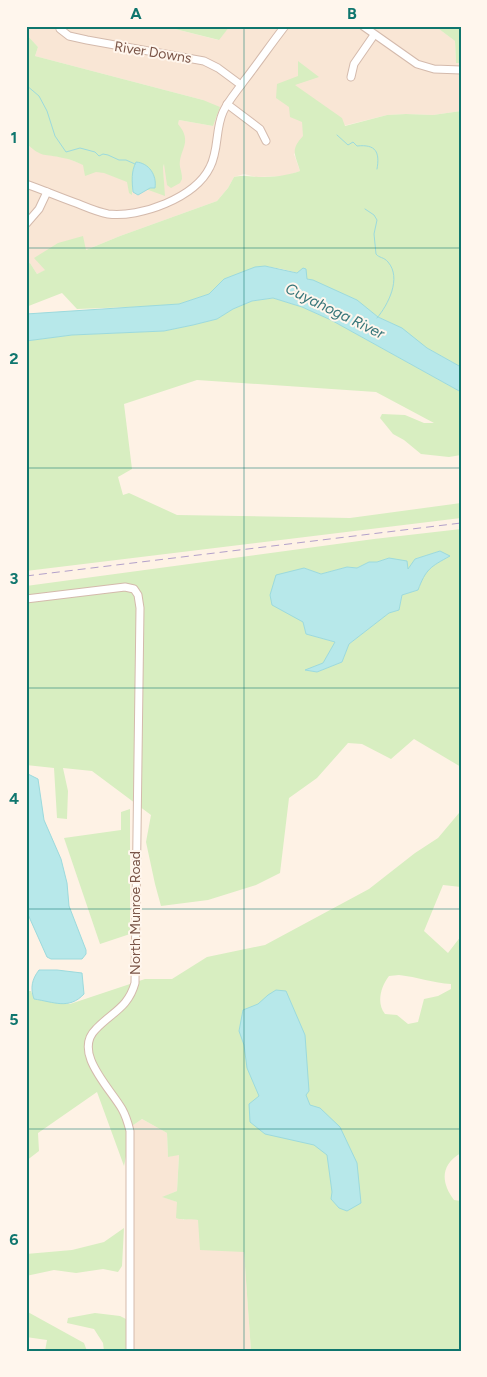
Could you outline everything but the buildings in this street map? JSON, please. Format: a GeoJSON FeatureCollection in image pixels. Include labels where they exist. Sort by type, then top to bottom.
{"type":"FeatureCollection","features":[{"type":"Feature","properties":{"kind":"street"},"geometry":{"type":"LineString","coordinates":[[26,184],[110,214],[128,214],[179,198],[195,188],[210,169],[216,154],[220,120],[227,104],[285,26]]}},
{"type":"Feature","properties":{"kind":"street"},"geometry":{"type":"LineString","coordinates":[[363,26],[417,64],[434,69],[461,70]]}},
{"type":"Feature","properties":{"kind":"street","name":"River Downs"},"geometry":{"type":"LineString","coordinates":[[60,29],[69,36],[87,40],[204,61],[218,68],[241,85]]}},
{"type":"Feature","properties":{"kind":"street"},"geometry":{"type":"LineString","coordinates":[[351,77],[354,64],[374,34]]}},
{"type":"Feature","properties":{"kind":"street"},"geometry":{"type":"LineString","coordinates":[[227,104],[260,129],[266,141]]}},
{"type":"Feature","properties":{"kind":"street"},"geometry":{"type":"LineString","coordinates":[[26,224],[39,209],[47,192]]}},
{"type":"Feature","properties":{"kind":"street","name":"North Munroe Road"},"geometry":{"type":"LineString","coordinates":[[26,599],[125,588],[134,589],[138,595],[140,608],[135,983],[133,991],[122,1008],[102,1023],[91,1035],[88,1047],[91,1061],[122,1108],[130,1131],[130,1351]]}},
{"type":"Feature","properties":{"kind":"shaded area"},"geometry":{"type":"Polygon","coordinates":[[[26,26],[163,26],[218,40],[230,26],[435,26],[455,41],[456,63],[461,63],[461,111],[433,115],[387,115],[327,130],[294,154],[300,171],[286,176],[256,177],[244,174],[234,177],[217,201],[86,250],[35,258],[46,270],[37,274],[30,263],[26,264],[26,143],[164,195],[163,168],[179,120],[213,126],[203,100],[35,56],[38,47],[26,34],[26,26]]]}},
{"type":"Feature","properties":{"kind":"shaded area"},"geometry":{"type":"Polygon","coordinates":[[[142,1119],[167,1133],[168,1157],[179,1154],[177,1191],[163,1197],[177,1202],[183,1220],[190,1218],[199,1220],[244,1252],[251,1351],[133,1351],[132,1126],[142,1119]]]}},
{"type":"Feature","properties":{"kind":"green space"},"geometry":{"type":"Polygon","coordinates":[[[163,26],[230,26],[219,40],[163,26]]]}},
{"type":"Feature","properties":{"kind":"green space"},"geometry":{"type":"Polygon","coordinates":[[[435,26],[461,26],[461,63],[456,63],[455,41],[435,26]]]}},
{"type":"Feature","properties":{"kind":"green space"},"geometry":{"type":"Polygon","coordinates":[[[26,34],[38,47],[35,56],[203,100],[220,107],[213,126],[179,120],[178,124],[185,136],[180,161],[182,179],[180,183],[171,188],[167,185],[164,164],[165,196],[132,184],[132,195],[129,193],[127,182],[104,173],[96,172],[85,176],[83,165],[68,159],[44,155],[26,143],[26,34]]]}},
{"type":"Feature","properties":{"kind":"green space"},"geometry":{"type":"Polygon","coordinates":[[[298,61],[319,77],[295,85],[342,118],[345,126],[387,115],[433,115],[461,111],[461,367],[427,348],[391,323],[378,317],[355,299],[307,279],[298,273],[265,266],[224,279],[209,294],[179,304],[77,309],[62,293],[26,307],[26,264],[30,263],[37,274],[45,270],[34,258],[58,243],[83,236],[86,250],[217,201],[234,177],[274,176],[300,171],[295,156],[295,149],[303,136],[302,122],[290,117],[289,107],[276,98],[277,84],[298,76],[298,61]]]}},
{"type":"Feature","properties":{"kind":"green space"},"geometry":{"type":"Polygon","coordinates":[[[273,298],[302,307],[331,320],[461,392],[461,455],[449,457],[421,454],[404,440],[393,434],[380,418],[382,414],[405,415],[424,423],[434,423],[376,392],[197,380],[124,404],[132,469],[118,477],[123,495],[129,493],[177,515],[350,518],[461,503],[461,518],[26,571],[26,341],[72,335],[164,331],[217,319],[233,309],[252,301],[273,298]]]}},
{"type":"Feature","properties":{"kind":"green space"},"geometry":{"type":"Polygon","coordinates":[[[461,529],[461,767],[414,739],[391,759],[362,744],[348,743],[317,778],[289,798],[280,873],[256,885],[208,900],[161,906],[146,842],[151,815],[92,771],[63,768],[68,791],[67,819],[57,818],[54,768],[26,765],[26,586],[461,529]],[[440,551],[415,559],[408,570],[389,558],[377,562],[369,562],[357,568],[347,567],[321,574],[304,568],[303,622],[306,634],[335,642],[323,663],[306,670],[317,672],[342,662],[349,644],[389,613],[399,610],[402,595],[418,590],[423,577],[429,569],[449,556],[440,551]]]}},
{"type":"Feature","properties":{"kind":"green space"},"geometry":{"type":"Polygon","coordinates":[[[461,806],[461,887],[443,885],[424,931],[448,953],[461,936],[461,1153],[449,1163],[446,1169],[445,1181],[454,1200],[461,1201],[461,1351],[251,1351],[244,1252],[200,1250],[198,1220],[176,1218],[177,1202],[162,1197],[177,1191],[179,1155],[168,1157],[167,1133],[142,1119],[132,1126],[124,1166],[97,1092],[38,1133],[39,1151],[26,1161],[26,991],[31,991],[34,999],[70,1004],[145,979],[172,979],[207,957],[265,945],[369,889],[415,853],[438,838],[459,813],[461,806]],[[399,975],[389,976],[382,990],[380,1000],[385,1014],[397,1015],[408,1024],[418,1022],[424,999],[438,996],[451,989],[451,984],[399,975]]]}},
{"type":"Feature","properties":{"kind":"green space"},"geometry":{"type":"Polygon","coordinates":[[[130,809],[130,934],[100,944],[64,838],[121,830],[121,812],[130,809]]]}},
{"type":"Feature","properties":{"kind":"green space"},"geometry":{"type":"Polygon","coordinates":[[[124,1228],[122,1266],[118,1272],[103,1269],[76,1273],[54,1270],[26,1276],[26,1254],[72,1250],[104,1242],[124,1228]]]}},
{"type":"Feature","properties":{"kind":"green space"},"geometry":{"type":"Polygon","coordinates":[[[26,1311],[84,1343],[87,1351],[45,1351],[47,1340],[26,1337],[26,1311]]]}},
{"type":"Feature","properties":{"kind":"green space"},"geometry":{"type":"Polygon","coordinates":[[[95,1313],[120,1316],[126,1319],[126,1351],[104,1351],[103,1343],[94,1329],[67,1323],[68,1318],[95,1313]]]}},
{"type":"Feature","properties":{"kind":"water"},"geometry":{"type":"Polygon","coordinates":[[[136,162],[148,167],[155,179],[155,188],[150,188],[138,195],[133,192],[132,184],[136,162]]]}},
{"type":"Feature","properties":{"kind":"water","name":"Cuyahoga River"},"geometry":{"type":"Polygon","coordinates":[[[265,266],[297,273],[303,268],[306,269],[307,279],[357,300],[378,317],[402,328],[427,348],[461,367],[461,392],[331,320],[302,307],[273,298],[252,301],[233,309],[217,319],[164,331],[72,335],[26,341],[26,314],[179,304],[209,294],[224,279],[255,267],[265,266]]]}},
{"type":"Feature","properties":{"kind":"water"},"geometry":{"type":"Polygon","coordinates":[[[440,551],[450,556],[430,569],[418,590],[402,595],[399,610],[389,613],[349,644],[342,662],[317,672],[305,670],[323,663],[335,642],[306,634],[303,622],[272,605],[270,595],[276,575],[304,568],[321,574],[347,567],[357,568],[369,562],[377,562],[389,558],[407,561],[408,569],[415,559],[440,551]]]}},
{"type":"Feature","properties":{"kind":"water"},"geometry":{"type":"Polygon","coordinates":[[[26,773],[38,779],[44,820],[61,859],[67,883],[69,906],[86,950],[86,954],[82,959],[51,959],[47,957],[26,910],[26,773]]]}},
{"type":"Feature","properties":{"kind":"water"},"geometry":{"type":"Polygon","coordinates":[[[39,970],[82,973],[84,994],[73,1002],[61,1004],[34,999],[32,984],[39,970]]]}},
{"type":"Feature","properties":{"kind":"water"},"geometry":{"type":"Polygon","coordinates":[[[276,990],[286,991],[305,1035],[309,1091],[306,1095],[310,1105],[320,1108],[340,1127],[357,1163],[361,1203],[347,1211],[339,1208],[331,1199],[332,1192],[327,1155],[314,1145],[265,1134],[250,1122],[249,1104],[259,1096],[247,1068],[244,1045],[239,1031],[243,1010],[258,1004],[276,990]]]}},
{"type":"Feature","properties":{"kind":"waterway"},"geometry":{"type":"LineString","coordinates":[[26,85],[39,96],[47,111],[55,136],[66,152],[80,148],[95,152],[99,156],[103,154],[108,155],[135,164]]}},
{"type":"Feature","properties":{"kind":"waterway"},"geometry":{"type":"LineString","coordinates":[[337,135],[348,145],[353,142],[357,146],[369,146],[375,150],[378,158],[377,169]]}},
{"type":"Feature","properties":{"kind":"waterway","name":"Cuyahoga River"},"geometry":{"type":"LineString","coordinates":[[365,209],[374,215],[377,220],[374,234],[376,254],[388,262],[394,276],[389,299],[377,318]]}},
{"type":"Feature","properties":{"kind":"railway"},"geometry":{"type":"LineString","coordinates":[[26,576],[461,523]]}}]}
